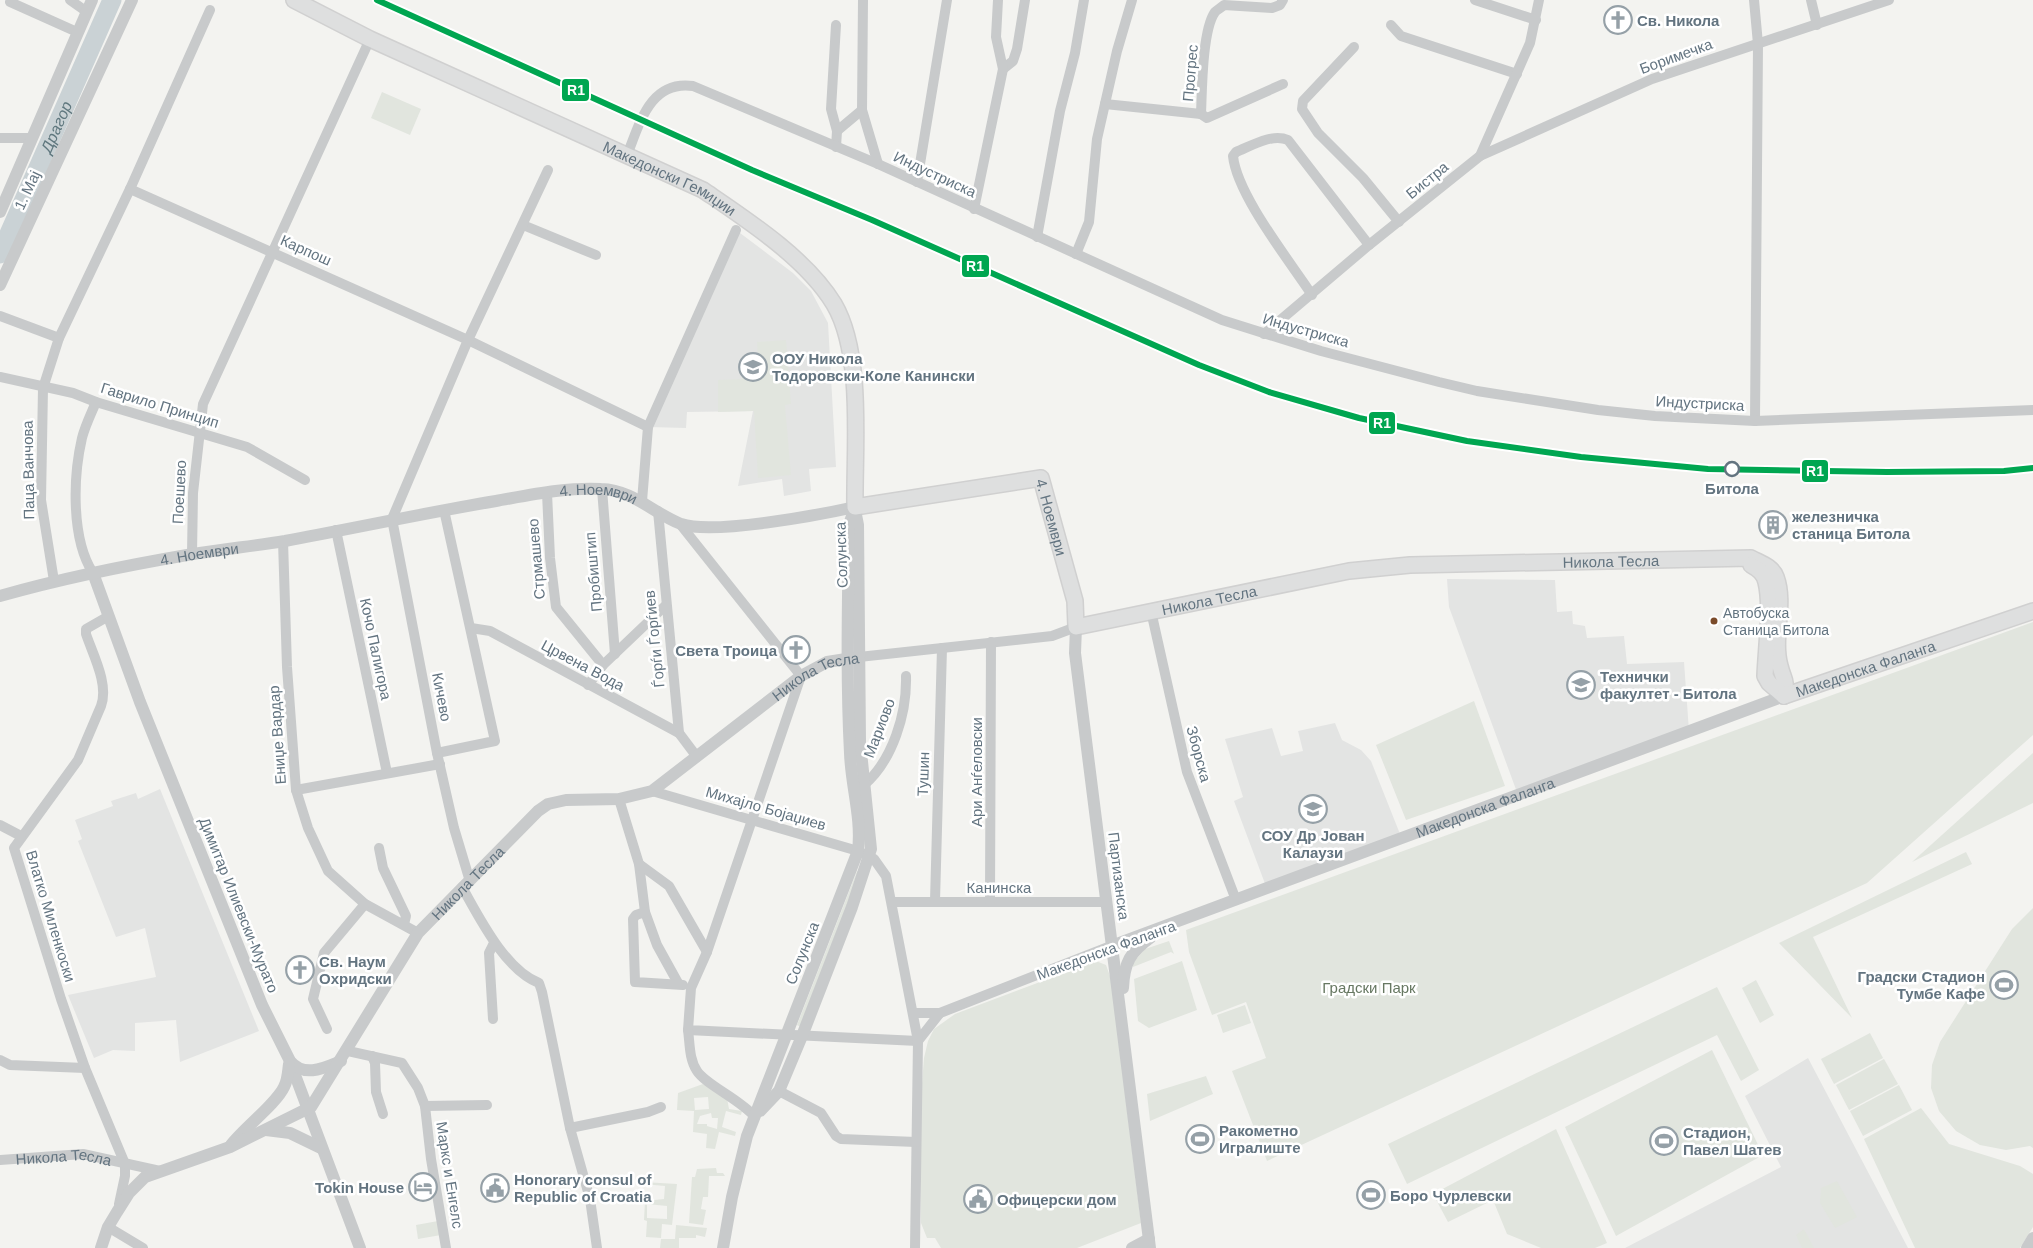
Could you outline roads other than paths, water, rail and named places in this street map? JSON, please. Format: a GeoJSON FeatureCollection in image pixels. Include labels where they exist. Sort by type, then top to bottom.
{"type":"FeatureCollection","features":[{"type":"Feature","properties":{"kind":"main road","name":"Македонски Гемиџии"},"geometry":{"type":"LineString","coordinates":[[294,0],[370,39],[703,190],[744,218],[793,258],[818,283],[834,305],[846,335],[854,376],[855,507]]}},
{"type":"Feature","properties":{"kind":"main road","name":"4. Ноември"},"geometry":{"type":"LineString","coordinates":[[855,507],[1041,478],[1075,601],[1076,628]]}},
{"type":"Feature","properties":{"kind":"main road","name":"Никола Тесла"},"geometry":{"type":"LineString","coordinates":[[1076,628],[1357,570],[1410,565],[1751,558],[1767,566],[1775,575],[1779,590],[1779,666],[1787,681],[1784,696]]}},
{"type":"Feature","properties":{"kind":"main road","name":"Македонска Фаланга"},"geometry":{"type":"LineString","coordinates":[[1784,696],[2033,610]]}},
{"type":"Feature","properties":{"kind":"street"},"geometry":{"type":"LineString","coordinates":[[70,0],[86,12]]}},
{"type":"Feature","properties":{"kind":"street","name":"1. Мај"},"geometry":{"type":"LineString","coordinates":[[0,212],[92,0]]}},
{"type":"Feature","properties":{"kind":"street","name":"1. Мај"},"geometry":{"type":"LineString","coordinates":[[0,285],[132,0]]}},
{"type":"Feature","properties":{"kind":"street","name":"Индустриска"},"geometry":{"type":"LineString","coordinates":[[863,0],[862,110],[878,164]]}},
{"type":"Feature","properties":{"kind":"street"},"geometry":{"type":"LineString","coordinates":[[917,182],[947,0]]}},
{"type":"Feature","properties":{"kind":"street"},"geometry":{"type":"LineString","coordinates":[[974,209],[1003,69],[996,37],[998,0]]}},
{"type":"Feature","properties":{"kind":"street"},"geometry":{"type":"LineString","coordinates":[[1003,69],[1013,61],[1017,49],[1025,0]]}},
{"type":"Feature","properties":{"kind":"street"},"geometry":{"type":"LineString","coordinates":[[1037,237],[1060,111],[1075,53],[1084,0]]}},
{"type":"Feature","properties":{"kind":"street"},"geometry":{"type":"LineString","coordinates":[[1076,254],[1089,222],[1097,139],[1117,51],[1132,0]]}},
{"type":"Feature","properties":{"kind":"street","name":"Прогрес"},"geometry":{"type":"LineString","coordinates":[[1105,104],[1202,114],[1203,65],[1210,24],[1215,12],[1224,5],[1272,8],[1280,6],[1283,0]]}},
{"type":"Feature","properties":{"kind":"street"},"geometry":{"type":"LineString","coordinates":[[1475,0],[1536,20]]}},
{"type":"Feature","properties":{"kind":"street","name":"Бистра"},"geometry":{"type":"LineString","coordinates":[[1264,334],[1369,245],[1480,156],[1530,43],[1539,0]]}},
{"type":"Feature","properties":{"kind":"street","name":"Индустриска"},"geometry":{"type":"LineString","coordinates":[[1754,0],[1758,44],[1755,420]]}},
{"type":"Feature","properties":{"kind":"street"},"geometry":{"type":"LineString","coordinates":[[1811,0],[1817,25]]}},
{"type":"Feature","properties":{"kind":"street","name":"Боримечка"},"geometry":{"type":"LineString","coordinates":[[1480,156],[1652,79],[1889,0]]}},
{"type":"Feature","properties":{"kind":"street"},"geometry":{"type":"LineString","coordinates":[[10,2],[77,32]]}},
{"type":"Feature","properties":{"kind":"street","name":"Паца Ванчова"},"geometry":{"type":"LineString","coordinates":[[54,581],[41,500],[43,388],[59,338],[130,189],[210,10]]}},
{"type":"Feature","properties":{"kind":"street"},"geometry":{"type":"LineString","coordinates":[[836,25],[831,109],[837,130],[836,147]]}},
{"type":"Feature","properties":{"kind":"street"},"geometry":{"type":"LineString","coordinates":[[1390,25],[1401,36],[1517,74]]}},
{"type":"Feature","properties":{"kind":"street","name":"Поешево"},"geometry":{"type":"LineString","coordinates":[[192,554],[193,493],[198,432],[203,404],[370,39]]}},
{"type":"Feature","properties":{"kind":"street"},"geometry":{"type":"LineString","coordinates":[[1354,47],[1304,101],[1302,109],[1318,133],[1363,178],[1399,222]]}},
{"type":"Feature","properties":{"kind":"street","name":"Индустриска"},"geometry":{"type":"LineString","coordinates":[[627,155],[641,120],[652,101],[664,90],[678,84],[693,86],[878,164],[1222,320],[1375,366],[1478,391],[1598,410],[1656,416],[1755,420],[2033,410]]}},
{"type":"Feature","properties":{"kind":"street"},"geometry":{"type":"LineString","coordinates":[[1202,114],[1207,118],[1283,84]]}},
{"type":"Feature","properties":{"kind":"street"},"geometry":{"type":"LineString","coordinates":[[837,130],[862,110]]}},
{"type":"Feature","properties":{"kind":"street"},"geometry":{"type":"LineString","coordinates":[[0,138],[32,138]]}},
{"type":"Feature","properties":{"kind":"street"},"geometry":{"type":"LineString","coordinates":[[1312,295],[1245,193],[1233,162],[1233,156],[1236,152],[1272,138],[1288,140],[1369,245]]}},
{"type":"Feature","properties":{"kind":"street"},"geometry":{"type":"LineString","coordinates":[[392,519],[468,340],[548,170]]}},
{"type":"Feature","properties":{"kind":"street","name":"Карпош"},"geometry":{"type":"LineString","coordinates":[[130,189],[468,340],[648,427]]}},
{"type":"Feature","properties":{"kind":"street"},"geometry":{"type":"LineString","coordinates":[[523,224],[596,255]]}},
{"type":"Feature","properties":{"kind":"street"},"geometry":{"type":"LineString","coordinates":[[642,500],[648,427],[736,230]]}},
{"type":"Feature","properties":{"kind":"street"},"geometry":{"type":"LineString","coordinates":[[0,316],[59,338]]}},
{"type":"Feature","properties":{"kind":"street","name":"Гаврило Принцип"},"geometry":{"type":"LineString","coordinates":[[1,380],[73,393],[96,402],[247,447],[305,480]]}},
{"type":"Feature","properties":{"kind":"street"},"geometry":{"type":"LineString","coordinates":[[92,573],[84,559],[78,529],[76,478],[82,437],[96,402]]}},
{"type":"Feature","properties":{"kind":"street","name":"4. Ноември"},"geometry":{"type":"LineString","coordinates":[[0,596],[54,581],[192,554],[283,541],[392,519],[547,493],[602,489],[620,492],[642,500],[680,524],[712,527],[827,513],[855,507]]}},
{"type":"Feature","properties":{"kind":"street","name":"Пробиштип"},"geometry":{"type":"LineString","coordinates":[[602,489],[615,654]]}},
{"type":"Feature","properties":{"kind":"street","name":"Стрмашево"},"geometry":{"type":"LineString","coordinates":[[547,493],[550,558],[556,607],[604,665]]}},
{"type":"Feature","properties":{"kind":"street","name":"Солунска"},"geometry":{"type":"LineString","coordinates":[[755,1117],[779,1091],[802,1036],[864,854],[850,755],[858,525],[855,507]]}},
{"type":"Feature","properties":{"kind":"street"},"geometry":{"type":"LineString","coordinates":[[296,790],[387,773],[495,741],[444,510]]}},
{"type":"Feature","properties":{"kind":"street","name":"Ѓорѓи Ѓорѓиев"},"geometry":{"type":"LineString","coordinates":[[658,511],[679,733]]}},
{"type":"Feature","properties":{"kind":"street","name":"Кичево"},"geometry":{"type":"LineString","coordinates":[[392,519],[438,758],[465,882],[494,943],[530,980],[538,983],[542,992],[570,1128],[590,1199],[597,1248]]}},
{"type":"Feature","properties":{"kind":"street"},"geometry":{"type":"LineString","coordinates":[[680,524],[801,676],[707,952],[691,988],[688,1030],[691,1056],[697,1071],[704,1078],[741,1103],[755,1117]]}},
{"type":"Feature","properties":{"kind":"street","name":"Кочо Палигора"},"geometry":{"type":"LineString","coordinates":[[336,530],[387,773]]}},
{"type":"Feature","properties":{"kind":"street","name":"Ениџе Вардар"},"geometry":{"type":"LineString","coordinates":[[283,541],[287,667],[296,790],[308,828],[328,871],[365,904],[418,932]]}},
{"type":"Feature","properties":{"kind":"street","name":"Димитар Илиевски-Мурато"},"geometry":{"type":"LineString","coordinates":[[92,573],[107,617],[262,1005],[289,1059],[360,1248]]}},
{"type":"Feature","properties":{"kind":"street"},"geometry":{"type":"LineString","coordinates":[[588,685],[604,665],[666,605]]}},
{"type":"Feature","properties":{"kind":"street","name":"Зборска"},"geometry":{"type":"LineString","coordinates":[[1151,611],[1187,772],[1236,900]]}},
{"type":"Feature","properties":{"kind":"street","name":"Влатко Миленкоски"},"geometry":{"type":"LineString","coordinates":[[107,617],[86,629],[101,680],[104,698],[101,706],[78,760],[14,848],[58,991],[85,1068],[125,1164]]}},
{"type":"Feature","properties":{"kind":"street","name":"Црвена Вода"},"geometry":{"type":"LineString","coordinates":[[471,628],[490,631],[679,733]]}},
{"type":"Feature","properties":{"kind":"street","name":"Никола Тесла"},"geometry":{"type":"LineString","coordinates":[[0,1160],[83,1154],[160,1171],[230,1147],[308,1110],[314,1104],[344,1056],[418,932],[465,882],[529,819],[548,804],[566,800],[620,799],[652,791],[801,676],[826,662],[853,657],[1052,636],[1076,628]]}},
{"type":"Feature","properties":{"kind":"street","name":"Партизанска"},"geometry":{"type":"LineString","coordinates":[[1076,628],[1075,653],[1105,902],[1150,1243]]}},
{"type":"Feature","properties":{"kind":"street","name":"Ари Анѓеловски"},"geometry":{"type":"LineString","coordinates":[[990,902],[991,642]]}},
{"type":"Feature","properties":{"kind":"street","name":"Тушин"},"geometry":{"type":"LineString","coordinates":[[935,902],[942,648]]}},
{"type":"Feature","properties":{"kind":"street","name":"Солунска"},"geometry":{"type":"LineString","coordinates":[[723,1248],[739,1164],[755,1117],[871,837],[864,785],[853,657]]}},
{"type":"Feature","properties":{"kind":"street","name":"Мариово"},"geometry":{"type":"LineString","coordinates":[[864,785],[881,766],[901,719],[907,698],[906,676]]}},
{"type":"Feature","properties":{"kind":"street","name":"Македонска Фаланга"},"geometry":{"type":"LineString","coordinates":[[913,1013],[940,1013],[1111,946],[1164,928],[1784,696]]}},
{"type":"Feature","properties":{"kind":"street"},"geometry":{"type":"LineString","coordinates":[[679,733],[697,757]]}},
{"type":"Feature","properties":{"kind":"street","name":"Михајло Бојаџиев"},"geometry":{"type":"LineString","coordinates":[[652,791],[864,854]]}},
{"type":"Feature","properties":{"kind":"street"},"geometry":{"type":"LineString","coordinates":[[620,799],[639,864],[645,912],[661,953],[678,983]]}},
{"type":"Feature","properties":{"kind":"street"},"geometry":{"type":"LineString","coordinates":[[0,825],[21,836]]}},
{"type":"Feature","properties":{"kind":"street"},"geometry":{"type":"LineString","coordinates":[[380,848],[382,868],[406,916],[404,924]]}},
{"type":"Feature","properties":{"kind":"street"},"geometry":{"type":"LineString","coordinates":[[864,854],[886,876],[893,902],[918,1041],[915,1248]]}},
{"type":"Feature","properties":{"kind":"street"},"geometry":{"type":"LineString","coordinates":[[639,864],[669,886],[707,952]]}},
{"type":"Feature","properties":{"kind":"street","name":"Канинска"},"geometry":{"type":"LineString","coordinates":[[893,902],[1105,902]]}},
{"type":"Feature","properties":{"kind":"street"},"geometry":{"type":"LineString","coordinates":[[327,1029],[313,999],[324,953],[365,904]]}},
{"type":"Feature","properties":{"kind":"street"},"geometry":{"type":"LineString","coordinates":[[645,912],[636,915],[633,919],[635,982],[678,983],[691,988]]}},
{"type":"Feature","properties":{"kind":"street"},"geometry":{"type":"LineString","coordinates":[[1121,1018],[1124,971],[1128,959],[1138,946],[1164,928]]}},
{"type":"Feature","properties":{"kind":"street"},"geometry":{"type":"LineString","coordinates":[[493,1019],[489,953],[494,943]]}},
{"type":"Feature","properties":{"kind":"street"},"geometry":{"type":"LineString","coordinates":[[918,1041],[940,1013]]}},
{"type":"Feature","properties":{"kind":"street"},"geometry":{"type":"LineString","coordinates":[[688,1030],[918,1041]]}},
{"type":"Feature","properties":{"kind":"street"},"geometry":{"type":"LineString","coordinates":[[289,1059],[299,1069],[308,1071],[344,1056]]}},
{"type":"Feature","properties":{"kind":"street","name":"Маркс и Енгелс"},"geometry":{"type":"LineString","coordinates":[[344,1056],[372,1056],[404,1064],[418,1088],[425,1106],[431,1159],[446,1248]]}},
{"type":"Feature","properties":{"kind":"street"},"geometry":{"type":"LineString","coordinates":[[372,1056],[375,1063],[376,1092],[383,1114]]}},
{"type":"Feature","properties":{"kind":"street"},"geometry":{"type":"LineString","coordinates":[[230,1147],[241,1132],[280,1093],[286,1082],[289,1059]]}},
{"type":"Feature","properties":{"kind":"street"},"geometry":{"type":"LineString","coordinates":[[0,1060],[10,1065],[85,1068]]}},
{"type":"Feature","properties":{"kind":"street"},"geometry":{"type":"LineString","coordinates":[[779,1091],[821,1112],[836,1136],[841,1139],[916,1142]]}},
{"type":"Feature","properties":{"kind":"street","name":"Маркс и Енгелс"},"geometry":{"type":"LineString","coordinates":[[425,1106],[487,1105]]}},
{"type":"Feature","properties":{"kind":"street"},"geometry":{"type":"LineString","coordinates":[[570,1128],[648,1112],[661,1107]]}},
{"type":"Feature","properties":{"kind":"street"},"geometry":{"type":"LineString","coordinates":[[266,1130],[290,1133],[321,1148]]}},
{"type":"Feature","properties":{"kind":"street","name":"Никола Тесла"},"geometry":{"type":"LineString","coordinates":[[117,1212],[125,1176],[125,1164]]}},
{"type":"Feature","properties":{"kind":"street"},"geometry":{"type":"LineString","coordinates":[[102,1248],[108,1226],[129,1193],[145,1177],[160,1171]]}},
{"type":"Feature","properties":{"kind":"street"},"geometry":{"type":"LineString","coordinates":[[108,1226],[142,1248]]}},
{"type":"Feature","properties":{"kind":"street"},"geometry":{"type":"LineString","coordinates":[[2027,1248],[2033,1238]]}},
{"type":"Feature","properties":{"kind":"street"},"geometry":{"type":"LineString","coordinates":[[1132,1248],[1150,1243]]}},
{"type":"Feature","properties":{"kind":"waterway","name":"Драгор"},"geometry":{"type":"LineString","coordinates":[[0,254],[112,0]]}},
{"type":"Feature","properties":{"kind":"place","name":"Св. Никола"},"geometry":{"type":"Point","coordinates":[1618,20]}},
{"type":"Feature","properties":{"kind":"place","name":"ООУ Никола Тодоровски-Коле Канински"},"geometry":{"type":"Point","coordinates":[753,367]}},
{"type":"Feature","properties":{"kind":"place","name":"Битола"},"geometry":{"type":"Point","coordinates":[1732,469]}},
{"type":"Feature","properties":{"kind":"place","name":"железничка станица Битола"},"geometry":{"type":"Point","coordinates":[1773,525]}},
{"type":"Feature","properties":{"kind":"place","name":"Автобуска Станица Битола"},"geometry":{"type":"Point","coordinates":[1714,621]}},
{"type":"Feature","properties":{"kind":"place","name":"Света Троица"},"geometry":{"type":"Point","coordinates":[796,650]}},
{"type":"Feature","properties":{"kind":"place","name":"Технички факултет - Битола"},"geometry":{"type":"Point","coordinates":[1581,685]}},
{"type":"Feature","properties":{"kind":"place","name":"СОУ Др Јован Калаузи"},"geometry":{"type":"Point","coordinates":[1313,809]}},
{"type":"Feature","properties":{"kind":"place","name":"Св. Наум Охридски"},"geometry":{"type":"Point","coordinates":[300,970]}},
{"type":"Feature","properties":{"kind":"place","name":"Градски Стадион Тумбе Кафе"},"geometry":{"type":"Point","coordinates":[2004,985]}},
{"type":"Feature","properties":{"kind":"place","name":"Ракометно Игралиште"},"geometry":{"type":"Point","coordinates":[1200,1139]}},
{"type":"Feature","properties":{"kind":"place","name":"Стадион, Павел Шатев"},"geometry":{"type":"Point","coordinates":[1664,1141]}},
{"type":"Feature","properties":{"kind":"place","name":"Tokin House"},"geometry":{"type":"Point","coordinates":[423,1187]}},
{"type":"Feature","properties":{"kind":"place","name":"Honorary consul of Republic of Croatia"},"geometry":{"type":"Point","coordinates":[495,1188]}},
{"type":"Feature","properties":{"kind":"place","name":"Боро Чурлевски"},"geometry":{"type":"Point","coordinates":[1371,1195]}},
{"type":"Feature","properties":{"kind":"place","name":"Офицерски дом"},"geometry":{"type":"Point","coordinates":[978,1199]}},
{"type":"Feature","properties":{"kind":"park label","name":"Градски Парк"},"geometry":{"type":"Point","coordinates":[1369,987]}}]}
